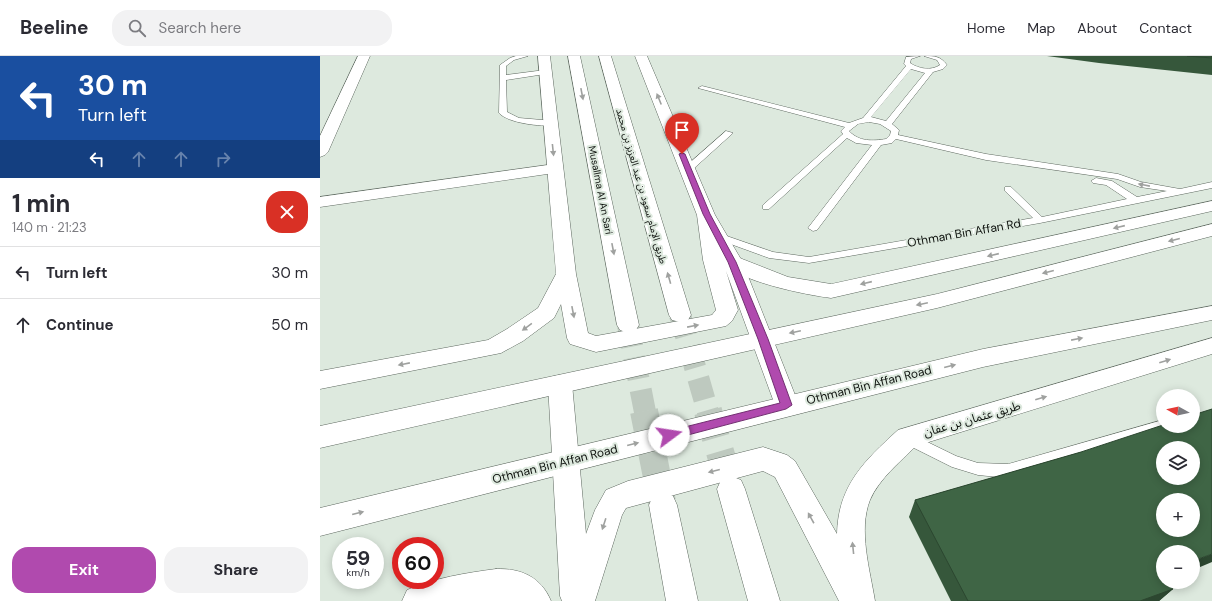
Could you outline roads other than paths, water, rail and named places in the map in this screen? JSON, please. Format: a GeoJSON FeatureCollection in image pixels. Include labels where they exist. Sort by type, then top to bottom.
{"type":"FeatureCollection","features":[{"type":"Feature","properties":{"kind":"main road"},"geometry":{"type":"LineString","coordinates":[[320,152],[364,56]]}},
{"type":"Feature","properties":{"kind":"main road","name":"Musallma Al An Sari"},"geometry":{"type":"LineString","coordinates":[[574,56],[628,325]]}},
{"type":"Feature","properties":{"kind":"main road","name":"طريق الإمام سعود بن عبد العزيز بن محمد"},"geometry":{"type":"LineString","coordinates":[[605,56],[680,315]]}},
{"type":"Feature","properties":{"kind":"main road"},"geometry":{"type":"LineString","coordinates":[[642,56],[706,214],[732,262],[763,339],[786,405]]}},
{"type":"Feature","properties":{"kind":"main road"},"geometry":{"type":"LineString","coordinates":[[544,64],[566,274],[578,338],[586,342],[596,344],[718,321],[724,316],[727,310],[713,260],[706,214]]}},
{"type":"Feature","properties":{"kind":"main road"},"geometry":{"type":"LineString","coordinates":[[320,202],[555,169]]}},
{"type":"Feature","properties":{"kind":"main road"},"geometry":{"type":"LineString","coordinates":[[732,262],[784,284],[805,289],[831,291],[1212,206]]}},
{"type":"Feature","properties":{"kind":"main road"},"geometry":{"type":"LineString","coordinates":[[320,437],[937,301],[1212,230]]}},
{"type":"Feature","properties":{"kind":"main road"},"geometry":{"type":"LineString","coordinates":[[320,380],[493,347],[515,335],[546,313],[566,274]]}},
{"type":"Feature","properties":{"kind":"main road","name":"Othman Bin Affan Road"},"geometry":{"type":"LineString","coordinates":[[320,522],[786,405],[983,358],[1212,313]]}},
{"type":"Feature","properties":{"kind":"main road","name":"طريق عثمان بن عفان"},"geometry":{"type":"LineString","coordinates":[[858,601],[851,525],[855,500],[879,464],[907,438],[1212,346]]}},
{"type":"Feature","properties":{"kind":"main road"},"geometry":{"type":"LineString","coordinates":[[560,384],[578,601]]}},
{"type":"Feature","properties":{"kind":"main road"},"geometry":{"type":"LineString","coordinates":[[578,601],[609,510],[616,499],[628,494],[764,459],[776,463],[785,470],[858,601]]}},
{"type":"Feature","properties":{"kind":"main road"},"geometry":{"type":"LineString","coordinates":[[731,489],[764,601]]}},
{"type":"Feature","properties":{"kind":"main road"},"geometry":{"type":"LineString","coordinates":[[663,505],[682,601]]}},
{"type":"Feature","properties":{"kind":"main road"},"geometry":{"type":"LineString","coordinates":[[418,601],[496,584],[515,586],[529,594],[536,601]]}},
{"type":"Feature","properties":{"kind":"lane"},"geometry":{"type":"LineString","coordinates":[[525,56],[505,62],[503,65],[503,112],[507,117],[551,123]]}},
{"type":"Feature","properties":{"kind":"lane"},"geometry":{"type":"LineString","coordinates":[[917,56],[908,58],[906,61],[910,66],[931,70],[937,69],[944,65],[939,59],[927,56]]}},
{"type":"Feature","properties":{"kind":"lane"},"geometry":{"type":"LineString","coordinates":[[502,78],[544,64]]}},
{"type":"Feature","properties":{"kind":"lane"},"geometry":{"type":"LineString","coordinates":[[766,207],[847,130],[865,120],[910,66]]}},
{"type":"Feature","properties":{"kind":"lane"},"geometry":{"type":"LineString","coordinates":[[887,124],[931,70]]}},
{"type":"Feature","properties":{"kind":"lane"},"geometry":{"type":"LineString","coordinates":[[704,91],[847,130],[859,141],[878,143],[892,139],[986,157],[1118,177],[1140,184],[1183,191]]}},
{"type":"Feature","properties":{"kind":"lane"},"geometry":{"type":"LineString","coordinates":[[865,120],[887,124],[895,130],[892,139]]}},
{"type":"Feature","properties":{"kind":"lane"},"geometry":{"type":"LineString","coordinates":[[688,169],[729,133]]}},
{"type":"Feature","properties":{"kind":"lane"},"geometry":{"type":"LineString","coordinates":[[892,139],[980,163],[1109,183],[1136,201]]}},
{"type":"Feature","properties":{"kind":"lane"},"geometry":{"type":"LineString","coordinates":[[813,228],[878,143]]}},
{"type":"Feature","properties":{"kind":"lane","name":"Othman Bin Affan Rd"},"geometry":{"type":"LineString","coordinates":[[718,236],[762,255],[788,260],[809,260],[1040,220],[1212,185]]}},
{"type":"Feature","properties":{"kind":"lane"},"geometry":{"type":"LineString","coordinates":[[1008,189],[1040,220]]}},
{"type":"Feature","properties":{"kind":"lane"},"geometry":{"type":"LineString","coordinates":[[907,438],[952,461],[978,468],[1008,471],[1156,428]]}},
{"type":"Feature","properties":{"kind":"tunnel"},"geometry":{"type":"LineString","coordinates":[[680,315],[708,412]]}},
{"type":"Feature","properties":{"kind":"tunnel"},"geometry":{"type":"LineString","coordinates":[[628,325],[645,412]]}},
{"type":"Feature","properties":{"kind":"tunnel"},"geometry":{"type":"LineString","coordinates":[[644,411],[662,502]]}},
{"type":"Feature","properties":{"kind":"tunnel"},"geometry":{"type":"LineString","coordinates":[[708,411],[730,486]]}}]}
